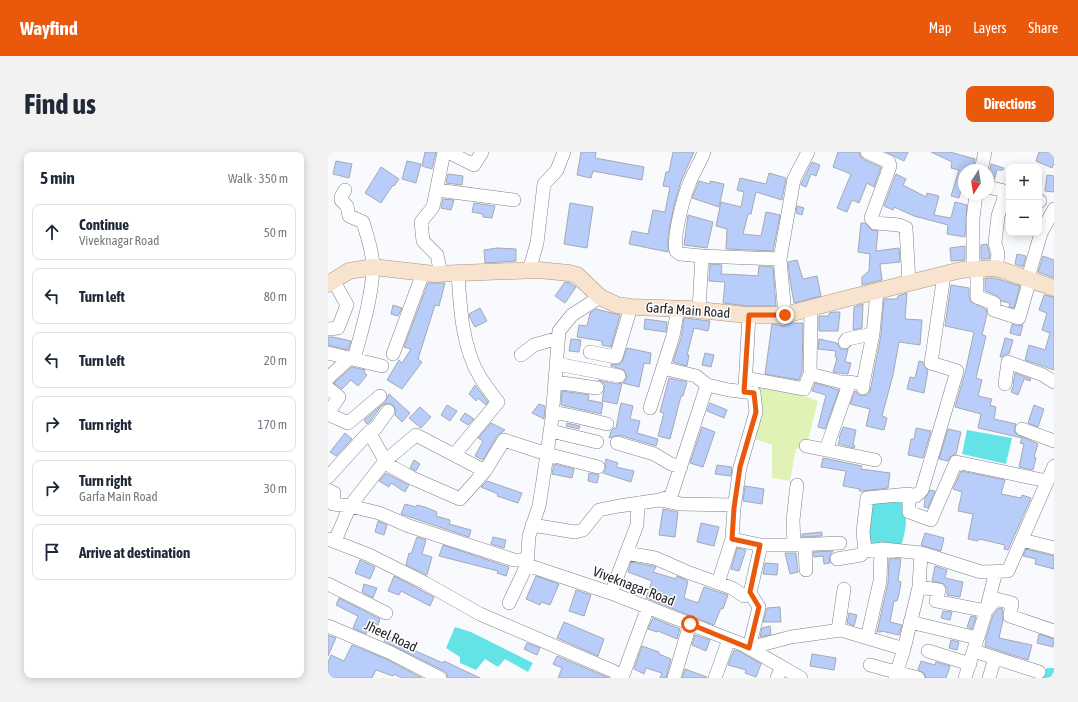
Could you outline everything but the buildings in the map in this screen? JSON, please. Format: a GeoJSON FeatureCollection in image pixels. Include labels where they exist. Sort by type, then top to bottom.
{"type":"FeatureCollection","features":[{"type":"Feature","properties":{"kind":"main road","name":"Garfa Main Road"},"geometry":{"type":"LineString","coordinates":[[331,282],[354,269],[373,267],[441,274],[547,271],[576,275],[600,297],[617,305],[631,307],[678,308],[749,315],[785,315],[961,270],[996,268],[1054,288]]}},
{"type":"Feature","properties":{"kind":"street"},"geometry":{"type":"LineString","coordinates":[[441,274],[437,255],[422,240],[421,222],[433,207],[444,152]]}},
{"type":"Feature","properties":{"kind":"street"},"geometry":{"type":"LineString","coordinates":[[448,152],[474,165],[482,152]]}},
{"type":"Feature","properties":{"kind":"street"},"geometry":{"type":"LineString","coordinates":[[529,271],[537,243],[544,184],[557,170],[564,152]]}},
{"type":"Feature","properties":{"kind":"street"},"geometry":{"type":"LineString","coordinates":[[704,152],[689,183],[674,244],[676,251],[680,254],[702,256],[780,259]]}},
{"type":"Feature","properties":{"kind":"street"},"geometry":{"type":"LineString","coordinates":[[785,315],[780,259],[794,179],[808,152]]}},
{"type":"Feature","properties":{"kind":"street"},"geometry":{"type":"LineString","coordinates":[[867,152],[889,162],[890,166],[871,218],[875,223],[899,225],[906,228],[909,284]]}},
{"type":"Feature","properties":{"kind":"street"},"geometry":{"type":"LineString","coordinates":[[982,164],[985,152]]}},
{"type":"Feature","properties":{"kind":"street"},"geometry":{"type":"LineString","coordinates":[[994,188],[1006,192]]}},
{"type":"Feature","properties":{"kind":"street"},"geometry":{"type":"LineString","coordinates":[[328,378],[352,358],[369,302],[373,267],[370,244],[363,222],[349,216],[347,206],[341,200],[345,190]]}},
{"type":"Feature","properties":{"kind":"street"},"geometry":{"type":"LineString","coordinates":[[437,190],[514,200]]}},
{"type":"Feature","properties":{"kind":"street"},"geometry":{"type":"LineString","coordinates":[[996,268],[998,254],[995,243],[998,216],[1006,197]]}},
{"type":"Feature","properties":{"kind":"street"},"geometry":{"type":"LineString","coordinates":[[975,200],[973,218],[977,297],[994,303],[994,310],[1019,318],[1041,233],[1054,209]]}},
{"type":"Feature","properties":{"kind":"street"},"geometry":{"type":"LineString","coordinates":[[699,310],[702,256]]}},
{"type":"Feature","properties":{"kind":"street"},"geometry":{"type":"LineString","coordinates":[[393,354],[423,273]]}},
{"type":"Feature","properties":{"kind":"street"},"geometry":{"type":"LineString","coordinates":[[454,454],[498,402],[479,376],[468,350],[460,305],[458,273]]}},
{"type":"Feature","properties":{"kind":"street"},"geometry":{"type":"LineString","coordinates":[[837,559],[861,555],[865,550],[863,532],[866,498],[909,494],[916,496],[922,490],[957,371],[931,363],[944,275]]}},
{"type":"Feature","properties":{"kind":"street"},"geometry":{"type":"LineString","coordinates":[[328,329],[338,328],[347,305],[331,282]]}},
{"type":"Feature","properties":{"kind":"street"},"geometry":{"type":"LineString","coordinates":[[810,374],[863,386],[873,334],[877,292]]}},
{"type":"Feature","properties":{"kind":"street"},"geometry":{"type":"LineString","coordinates":[[509,603],[527,560],[529,536],[539,506],[551,431],[559,331],[572,315],[600,297]]}},
{"type":"Feature","properties":{"kind":"street"},"geometry":{"type":"LineString","coordinates":[[590,352],[616,357],[631,307]]}},
{"type":"Feature","properties":{"kind":"street"},"geometry":{"type":"LineString","coordinates":[[650,408],[673,336],[678,308]]}},
{"type":"Feature","properties":{"kind":"street"},"geometry":{"type":"LineString","coordinates":[[745,378],[804,390],[810,374],[811,309]]}},
{"type":"Feature","properties":{"kind":"street"},"geometry":{"type":"LineString","coordinates":[[744,392],[749,315]]}},
{"type":"Feature","properties":{"kind":"street"},"geometry":{"type":"LineString","coordinates":[[845,342],[846,339],[873,334]]}},
{"type":"Feature","properties":{"kind":"street"},"geometry":{"type":"LineString","coordinates":[[521,355],[534,345],[559,338]]}},
{"type":"Feature","properties":{"kind":"street"},"geometry":{"type":"LineString","coordinates":[[328,353],[382,366]]}},
{"type":"Feature","properties":{"kind":"street"},"geometry":{"type":"LineString","coordinates":[[1005,384],[1008,362],[1042,375],[1054,382]]}},
{"type":"Feature","properties":{"kind":"street"},"geometry":{"type":"LineString","coordinates":[[557,364],[619,376]]}},
{"type":"Feature","properties":{"kind":"street"},"geometry":{"type":"LineString","coordinates":[[663,368],[696,376],[707,384],[729,390],[754,393],[756,412],[740,467],[734,504],[732,539],[718,583]]}},
{"type":"Feature","properties":{"kind":"street"},"geometry":{"type":"LineString","coordinates":[[555,382],[597,388]]}},
{"type":"Feature","properties":{"kind":"street"},"geometry":{"type":"LineString","coordinates":[[532,525],[575,532],[583,530],[599,510],[660,500],[671,496],[707,384]]}},
{"type":"Feature","properties":{"kind":"street"},"geometry":{"type":"LineString","coordinates":[[826,450],[849,384]]}},
{"type":"Feature","properties":{"kind":"street"},"geometry":{"type":"LineString","coordinates":[[328,388],[339,397],[328,414],[348,423],[380,396]]}},
{"type":"Feature","properties":{"kind":"street"},"geometry":{"type":"LineString","coordinates":[[328,477],[369,432],[376,428],[388,411]]}},
{"type":"Feature","properties":{"kind":"street"},"geometry":{"type":"LineString","coordinates":[[553,412],[607,424]]}},
{"type":"Feature","properties":{"kind":"street"},"geometry":{"type":"LineString","coordinates":[[1022,429],[1054,441]]}},
{"type":"Feature","properties":{"kind":"street"},"geometry":{"type":"LineString","coordinates":[[551,431],[597,442]]}},
{"type":"Feature","properties":{"kind":"street"},"geometry":{"type":"LineString","coordinates":[[369,432],[387,464],[412,478],[460,499],[485,471],[504,440],[547,454],[598,467]]}},
{"type":"Feature","properties":{"kind":"street"},"geometry":{"type":"LineString","coordinates":[[485,471],[416,435],[385,461],[350,506],[331,540],[369,554],[480,614],[613,671],[622,677],[648,607]]}},
{"type":"Feature","properties":{"kind":"street"},"geometry":{"type":"LineString","coordinates":[[617,443],[654,454],[671,464],[681,467]]}},
{"type":"Feature","properties":{"kind":"street"},"geometry":{"type":"LineString","coordinates":[[806,446],[875,460]]}},
{"type":"Feature","properties":{"kind":"street"},"geometry":{"type":"LineString","coordinates":[[909,494],[910,512],[931,520],[956,462],[1048,489]]}},
{"type":"Feature","properties":{"kind":"street"},"geometry":{"type":"LineString","coordinates":[[865,550],[881,549],[921,553],[981,572],[1008,571],[1048,489],[1054,466]]}},
{"type":"Feature","properties":{"kind":"street"},"geometry":{"type":"LineString","coordinates":[[797,485],[793,520],[806,570]]}},
{"type":"Feature","properties":{"kind":"street","name":"Viveknagar Road"},"geometry":{"type":"LineString","coordinates":[[328,490],[334,493],[333,504],[350,506],[379,513],[410,526],[514,560],[527,560],[749,648],[780,672],[801,678]]}},
{"type":"Feature","properties":{"kind":"street"},"geometry":{"type":"LineString","coordinates":[[660,500],[681,504],[734,504]]}},
{"type":"Feature","properties":{"kind":"street"},"geometry":{"type":"LineString","coordinates":[[611,593],[637,525],[638,503]]}},
{"type":"Feature","properties":{"kind":"street"},"geometry":{"type":"LineString","coordinates":[[732,539],[760,545],[840,543]]}},
{"type":"Feature","properties":{"kind":"street"},"geometry":{"type":"LineString","coordinates":[[1022,540],[1054,548]]}},
{"type":"Feature","properties":{"kind":"street"},"geometry":{"type":"LineString","coordinates":[[760,545],[750,592],[759,607],[749,648],[790,637],[838,630],[904,649]]}},
{"type":"Feature","properties":{"kind":"street"},"geometry":{"type":"LineString","coordinates":[[867,638],[880,581],[881,549]]}},
{"type":"Feature","properties":{"kind":"street"},"geometry":{"type":"LineString","coordinates":[[626,553],[655,558],[732,588],[744,596],[750,592]]}},
{"type":"Feature","properties":{"kind":"street"},"geometry":{"type":"LineString","coordinates":[[896,675],[919,587],[921,553]]}},
{"type":"Feature","properties":{"kind":"street"},"geometry":{"type":"LineString","coordinates":[[965,678],[986,611],[996,571]]}},
{"type":"Feature","properties":{"kind":"street"},"geometry":{"type":"LineString","coordinates":[[328,584],[386,613]]}},
{"type":"Feature","properties":{"kind":"street"},"geometry":{"type":"LineString","coordinates":[[919,587],[939,590],[936,601],[986,611]]}},
{"type":"Feature","properties":{"kind":"street"},"geometry":{"type":"LineString","coordinates":[[838,630],[844,589]]}},
{"type":"Feature","properties":{"kind":"street"},"geometry":{"type":"LineString","coordinates":[[986,611],[996,599],[1012,603],[1010,616],[1054,631]]}},
{"type":"Feature","properties":{"kind":"street"},"geometry":{"type":"LineString","coordinates":[[910,622],[977,638]]}},
{"type":"Feature","properties":{"kind":"street"},"geometry":{"type":"LineString","coordinates":[[674,678],[690,624]]}},
{"type":"Feature","properties":{"kind":"street","name":"Jheel Road"},"geometry":{"type":"LineString","coordinates":[[328,626],[389,652],[440,678]]}},
{"type":"Feature","properties":{"kind":"street"},"geometry":{"type":"LineString","coordinates":[[716,678],[729,640]]}},
{"type":"Feature","properties":{"kind":"street"},"geometry":{"type":"LineString","coordinates":[[928,651],[970,664]]}},
{"type":"Feature","properties":{"kind":"street"},"geometry":{"type":"LineString","coordinates":[[974,651],[1039,672]]}},
{"type":"Feature","properties":{"kind":"street"},"geometry":{"type":"LineString","coordinates":[[989,678],[995,658]]}},
{"type":"Feature","properties":{"kind":"street"},"geometry":{"type":"LineString","coordinates":[[870,665],[896,675],[918,678]]}},
{"type":"Feature","properties":{"kind":"green space"},"geometry":{"type":"Polygon","coordinates":[[[748,382],[801,391],[804,396],[818,401],[807,444],[796,449],[790,481],[772,478],[772,445],[752,438],[748,382]]]}},
{"type":"Feature","properties":{"kind":"water"},"geometry":{"type":"Polygon","coordinates":[[[967,430],[1012,438],[1006,464],[962,454],[967,430]]]}},
{"type":"Feature","properties":{"kind":"water"},"geometry":{"type":"Polygon","coordinates":[[[900,498],[906,521],[902,544],[872,546],[867,543],[868,503],[900,498]]]}},
{"type":"Feature","properties":{"kind":"water"},"geometry":{"type":"Polygon","coordinates":[[[455,627],[471,632],[533,663],[528,672],[505,659],[498,667],[485,659],[476,670],[460,663],[460,657],[446,648],[455,627]]]}},
{"type":"Feature","properties":{"kind":"water"},"geometry":{"type":"Polygon","coordinates":[[[1047,668],[1054,668],[1054,678],[1040,678],[1047,668]]]}},
{"type":"Feature","properties":{"kind":"route"},"geometry":{"type":"LineString","coordinates":[[690,624],[749,648],[759,607],[750,592],[760,545],[732,539],[734,508],[740,467],[756,412],[754,393],[744,392],[749,315],[785,315]]}}]}
